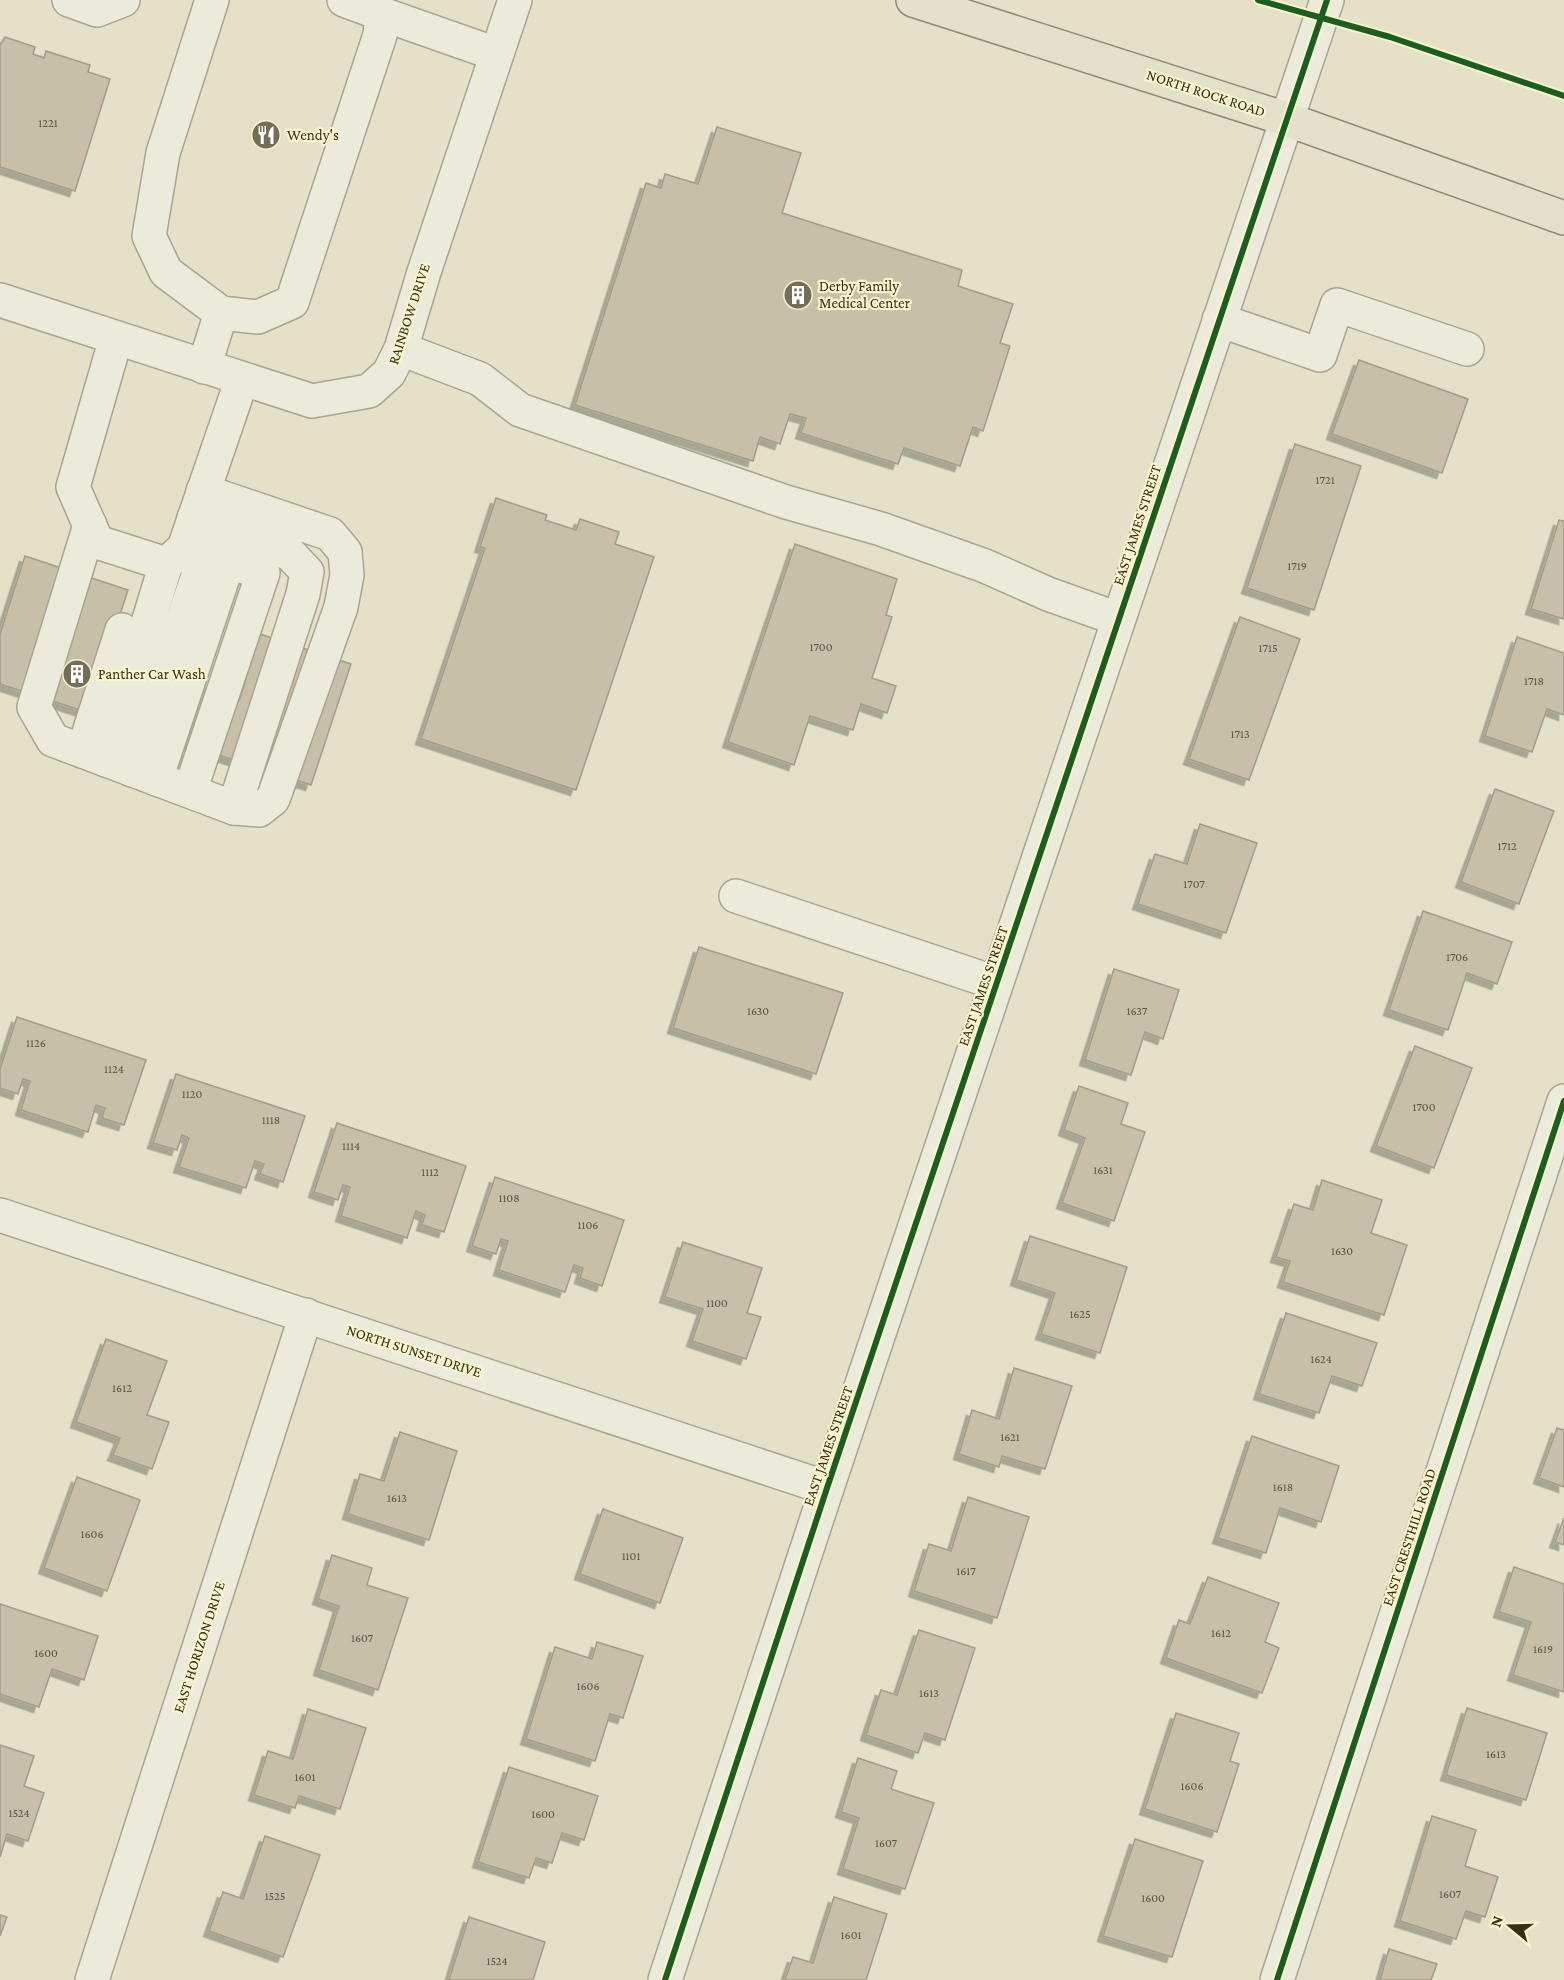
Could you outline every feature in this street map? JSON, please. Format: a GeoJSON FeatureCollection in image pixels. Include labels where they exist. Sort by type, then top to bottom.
{"type":"FeatureCollection","features":[{"type":"Feature","properties":{"kind":"main road","name":"NORTH ROCK ROAD"},"geometry":{"type":"LineString","coordinates":[[913,0],[1286,119],[1564,218]]}},
{"type":"Feature","properties":{"kind":"street"},"geometry":{"type":"LineString","coordinates":[[69,0],[97,10],[123,0]]}},
{"type":"Feature","properties":{"kind":"street"},"geometry":{"type":"LineString","coordinates":[[212,0],[163,153],[149,236],[166,272],[221,314],[258,317],[292,302],[370,69],[380,35],[382,14]]}},
{"type":"Feature","properties":{"kind":"street"},"geometry":{"type":"LineString","coordinates":[[344,0],[496,54]]}},
{"type":"Feature","properties":{"kind":"street","name":"RAINBOW DRIVE"},"geometry":{"type":"LineString","coordinates":[[0,300],[312,401],[348,397],[369,391],[389,373],[401,349],[424,272],[515,0]]}},
{"type":"Feature","properties":{"kind":"street","name":"EAST JAMES STREET"},"geometry":{"type":"LineString","coordinates":[[665,1980],[827,1488],[1327,0]]}},
{"type":"Feature","properties":{"kind":"street"},"geometry":{"type":"LineString","coordinates":[[1219,320],[1320,355],[1337,305],[1467,349]]}},
{"type":"Feature","properties":{"kind":"street"},"geometry":{"type":"LineString","coordinates":[[204,367],[221,314]]}},
{"type":"Feature","properties":{"kind":"street"},"geometry":{"type":"LineString","coordinates":[[116,338],[73,487],[97,542],[262,573],[190,791]]}},
{"type":"Feature","properties":{"kind":"street"},"geometry":{"type":"LineString","coordinates":[[401,349],[480,379],[520,410],[786,502],[881,529],[985,566],[1048,594],[1118,619]]}},
{"type":"Feature","properties":{"kind":"street"},"geometry":{"type":"LineString","coordinates":[[119,765],[186,557],[199,505],[242,379]]}},
{"type":"Feature","properties":{"kind":"street"},"geometry":{"type":"LineString","coordinates":[[90,525],[34,706],[53,740],[234,808],[259,810],[273,800],[341,607],[347,576],[345,552],[330,534],[199,505]]}},
{"type":"Feature","properties":{"kind":"street"},"geometry":{"type":"LineString","coordinates":[[199,505],[290,554],[307,572],[303,594],[234,808]]}},
{"type":"Feature","properties":{"kind":"street"},"geometry":{"type":"LineString","coordinates":[[119,765],[186,557]]}},
{"type":"Feature","properties":{"kind":"street"},"geometry":{"type":"LineString","coordinates":[[736,896],[996,983]]}},
{"type":"Feature","properties":{"kind":"street","name":"EAST CRESTHILL ROAD"},"geometry":{"type":"LineString","coordinates":[[1277,1980],[1564,1101]]}},
{"type":"Feature","properties":{"kind":"street","name":"NORTH SUNSET DRIVE"},"geometry":{"type":"LineString","coordinates":[[0,1215],[827,1488]]}},
{"type":"Feature","properties":{"kind":"street","name":"EAST HORIZON DRIVE"},"geometry":{"type":"LineString","coordinates":[[92,1980],[306,1315]]}},
{"type":"Feature","properties":{"kind":"building"},"geometry":{"type":"Polygon","coordinates":[[[5,37],[35,47],[33,54],[44,58],[46,51],[90,65],[88,72],[110,79],[75,191],[0,167],[0,45],[5,37]]]}},
{"type":"Feature","properties":{"kind":"building","name":"Derby Family Medical Center"},"geometry":{"type":"Polygon","coordinates":[[[717,127],[801,153],[782,213],[962,270],[958,286],[1013,304],[1000,343],[1010,346],[983,431],[973,427],[960,466],[904,448],[898,464],[801,433],[806,418],[790,414],[780,444],[760,437],[753,461],[575,405],[646,183],[661,188],[665,174],[698,184],[717,127]]]}},
{"type":"Feature","properties":{"kind":"building"},"geometry":{"type":"Polygon","coordinates":[[[1359,360],[1468,399],[1442,473],[1332,434],[1359,360]]]}},
{"type":"Feature","properties":{"kind":"building"},"geometry":{"type":"Polygon","coordinates":[[[1295,444],[1361,466],[1314,610],[1247,588],[1295,444]]]}},
{"type":"Feature","properties":{"kind":"building"},"geometry":{"type":"Polygon","coordinates":[[[496,498],[547,515],[545,520],[576,530],[580,519],[619,532],[615,544],[654,557],[576,790],[421,739],[485,548],[480,547],[496,498]]]}},
{"type":"Feature","properties":{"kind":"building"},"geometry":{"type":"Polygon","coordinates":[[[1559,520],[1564,521],[1564,619],[1531,609],[1559,520]]]}},
{"type":"Feature","properties":{"kind":"building"},"geometry":{"type":"Polygon","coordinates":[[[795,544],[897,579],[886,615],[892,617],[872,678],[896,686],[887,713],[861,704],[853,730],[810,716],[794,765],[728,742],[795,544]]]}},
{"type":"Feature","properties":{"kind":"building","name":"Panther Car Wash"},"geometry":{"type":"Polygon","coordinates":[[[25,556],[128,590],[106,658],[239,701],[260,634],[351,664],[311,785],[0,684],[0,634],[25,556]]]}},
{"type":"Feature","properties":{"kind":"building"},"geometry":{"type":"Polygon","coordinates":[[[1240,617],[1300,639],[1249,780],[1189,759],[1240,617]]]}},
{"type":"Feature","properties":{"kind":"building"},"geometry":{"type":"Polygon","coordinates":[[[1517,637],[1564,653],[1564,715],[1547,709],[1532,752],[1485,736],[1517,637]]]}},
{"type":"Feature","properties":{"kind":"building"},"geometry":{"type":"Polygon","coordinates":[[[1495,789],[1554,811],[1519,904],[1461,882],[1495,789]]]}},
{"type":"Feature","properties":{"kind":"building"},"geometry":{"type":"Polygon","coordinates":[[[1200,824],[1257,843],[1226,933],[1138,904],[1155,854],[1187,864],[1200,824]]]}},
{"type":"Feature","properties":{"kind":"building"},"geometry":{"type":"Polygon","coordinates":[[[1423,911],[1512,942],[1497,984],[1467,973],[1448,1030],[1389,1010],[1423,911]]]}},
{"type":"Feature","properties":{"kind":"building"},"geometry":{"type":"Polygon","coordinates":[[[699,947],[843,993],[816,1074],[673,1028],[699,947]]]}},
{"type":"Feature","properties":{"kind":"building"},"geometry":{"type":"Polygon","coordinates":[[[1114,969],[1179,990],[1163,1039],[1145,1032],[1131,1075],[1085,1060],[1114,969]]]}},
{"type":"Feature","properties":{"kind":"building"},"geometry":{"type":"Polygon","coordinates":[[[17,1017],[146,1060],[124,1125],[102,1118],[105,1108],[96,1105],[88,1132],[21,1110],[30,1081],[23,1079],[18,1094],[0,1088],[0,1069],[17,1017]]]}},
{"type":"Feature","properties":{"kind":"building"},"geometry":{"type":"Polygon","coordinates":[[[1415,1046],[1472,1068],[1434,1168],[1376,1146],[1415,1046]]]}},
{"type":"Feature","properties":{"kind":"building"},"geometry":{"type":"Polygon","coordinates":[[[176,1074],[305,1116],[283,1182],[260,1174],[264,1164],[255,1161],[246,1188],[179,1167],[189,1138],[182,1135],[177,1150],[153,1143],[176,1074]]]}},
{"type":"Feature","properties":{"kind":"building"},"geometry":{"type":"Polygon","coordinates":[[[1079,1086],[1128,1103],[1121,1124],[1145,1132],[1114,1221],[1062,1203],[1085,1138],[1064,1130],[1079,1086]]]}},
{"type":"Feature","properties":{"kind":"building"},"geometry":{"type":"Polygon","coordinates":[[[337,1123],[466,1166],[444,1232],[422,1225],[425,1215],[416,1211],[407,1238],[341,1216],[350,1187],[343,1185],[338,1200],[314,1192],[337,1123]]]}},
{"type":"Feature","properties":{"kind":"building"},"geometry":{"type":"Polygon","coordinates":[[[495,1177],[624,1220],[602,1286],[580,1278],[583,1268],[574,1265],[565,1292],[499,1270],[508,1241],[501,1239],[496,1254],[472,1246],[495,1177]]]}},
{"type":"Feature","properties":{"kind":"building"},"geometry":{"type":"Polygon","coordinates":[[[1322,1180],[1382,1200],[1371,1233],[1407,1245],[1384,1315],[1283,1282],[1290,1261],[1276,1257],[1294,1204],[1313,1210],[1322,1180]]]}},
{"type":"Feature","properties":{"kind":"building"},"geometry":{"type":"Polygon","coordinates":[[[1030,1236],[1127,1267],[1100,1353],[1041,1334],[1055,1293],[1016,1280],[1030,1236]]]}},
{"type":"Feature","properties":{"kind":"building"},"geometry":{"type":"Polygon","coordinates":[[[683,1242],[762,1268],[747,1313],[761,1317],[746,1359],[692,1341],[703,1309],[665,1297],[683,1242]]]}},
{"type":"Feature","properties":{"kind":"building"},"geometry":{"type":"Polygon","coordinates":[[[1286,1313],[1377,1343],[1362,1386],[1332,1376],[1319,1413],[1259,1394],[1286,1313]]]}},
{"type":"Feature","properties":{"kind":"building"},"geometry":{"type":"Polygon","coordinates":[[[106,1339],[167,1361],[147,1415],[169,1422],[152,1469],[113,1455],[120,1438],[76,1422],[106,1339]]]}},
{"type":"Feature","properties":{"kind":"building"},"geometry":{"type":"Polygon","coordinates":[[[1014,1368],[1072,1386],[1045,1469],[1002,1456],[999,1467],[959,1454],[972,1410],[999,1419],[1014,1368]]]}},
{"type":"Feature","properties":{"kind":"building"},"geometry":{"type":"Polygon","coordinates":[[[1557,1428],[1564,1430],[1564,1487],[1539,1478],[1557,1428]]]}},
{"type":"Feature","properties":{"kind":"building"},"geometry":{"type":"Polygon","coordinates":[[[400,1432],[457,1451],[429,1540],[348,1514],[360,1474],[384,1481],[400,1432]]]}},
{"type":"Feature","properties":{"kind":"building"},"geometry":{"type":"Polygon","coordinates":[[[1252,1436],[1339,1466],[1321,1522],[1280,1508],[1266,1553],[1218,1538],[1252,1436]]]}},
{"type":"Feature","properties":{"kind":"building"},"geometry":{"type":"Polygon","coordinates":[[[77,1477],[140,1500],[107,1591],[44,1568],[77,1477]]]}},
{"type":"Feature","properties":{"kind":"building"},"geometry":{"type":"Polygon","coordinates":[[[968,1497],[1029,1517],[997,1618],[914,1591],[929,1544],[951,1551],[968,1497]]]}},
{"type":"Feature","properties":{"kind":"building"},"geometry":{"type":"Polygon","coordinates":[[[603,1509],[683,1538],[660,1603],[580,1574],[603,1509]]]}},
{"type":"Feature","properties":{"kind":"building"},"geometry":{"type":"Polygon","coordinates":[[[1564,1518],[1564,1545],[1555,1542],[1564,1518]]]}},
{"type":"Feature","properties":{"kind":"building"},"geometry":{"type":"Polygon","coordinates":[[[332,1555],[372,1568],[367,1585],[408,1598],[378,1690],[319,1670],[339,1606],[318,1599],[332,1555]]]}},
{"type":"Feature","properties":{"kind":"building"},"geometry":{"type":"Polygon","coordinates":[[[1514,1567],[1564,1584],[1564,1692],[1513,1675],[1531,1622],[1499,1612],[1514,1567]]]}},
{"type":"Feature","properties":{"kind":"building"},"geometry":{"type":"Polygon","coordinates":[[[1208,1577],[1279,1603],[1265,1642],[1279,1648],[1262,1693],[1166,1658],[1179,1620],[1190,1624],[1208,1577]]]}},
{"type":"Feature","properties":{"kind":"building"},"geometry":{"type":"Polygon","coordinates":[[[0,1604],[98,1636],[84,1680],[52,1669],[39,1707],[0,1694],[0,1604]]]}},
{"type":"Feature","properties":{"kind":"building"},"geometry":{"type":"Polygon","coordinates":[[[919,1630],[975,1648],[945,1740],[925,1733],[918,1753],[866,1735],[881,1690],[897,1695],[919,1630]]]}},
{"type":"Feature","properties":{"kind":"building"},"geometry":{"type":"Polygon","coordinates":[[[597,1642],[643,1656],[623,1718],[610,1714],[595,1761],[526,1739],[555,1647],[592,1659],[597,1642]]]}},
{"type":"Feature","properties":{"kind":"building"},"geometry":{"type":"Polygon","coordinates":[[[1467,1708],[1547,1733],[1526,1800],[1446,1775],[1467,1708]]]}},
{"type":"Feature","properties":{"kind":"building"},"geometry":{"type":"Polygon","coordinates":[[[308,1709],[366,1728],[340,1809],[299,1796],[295,1808],[254,1795],[268,1751],[293,1759],[308,1709]]]}},
{"type":"Feature","properties":{"kind":"building"},"geometry":{"type":"Polygon","coordinates":[[[1176,1713],[1239,1733],[1230,1761],[1239,1764],[1217,1832],[1145,1809],[1176,1713]]]}},
{"type":"Feature","properties":{"kind":"building"},"geometry":{"type":"Polygon","coordinates":[[[0,1745],[34,1756],[24,1786],[44,1793],[28,1841],[7,1834],[0,1857],[0,1745]]]}},
{"type":"Feature","properties":{"kind":"building"},"geometry":{"type":"Polygon","coordinates":[[[858,1758],[897,1771],[891,1789],[934,1803],[905,1889],[843,1869],[859,1818],[841,1812],[858,1758]]]}},
{"type":"Feature","properties":{"kind":"building"},"geometry":{"type":"Polygon","coordinates":[[[509,1767],[598,1796],[584,1840],[562,1833],[552,1863],[536,1858],[529,1878],[478,1862],[509,1767]]]}},
{"type":"Feature","properties":{"kind":"building"},"geometry":{"type":"Polygon","coordinates":[[[1432,1816],[1476,1830],[1465,1866],[1498,1877],[1485,1917],[1466,1911],[1456,1939],[1400,1921],[1432,1816]]]}},
{"type":"Feature","properties":{"kind":"building"},"geometry":{"type":"Polygon","coordinates":[[[265,1836],[320,1855],[283,1957],[209,1931],[223,1892],[243,1899],[265,1836]]]}},
{"type":"Feature","properties":{"kind":"building"},"geometry":{"type":"Polygon","coordinates":[[[1135,1839],[1203,1861],[1172,1957],[1103,1936],[1135,1839]]]}},
{"type":"Feature","properties":{"kind":"building"},"geometry":{"type":"Polygon","coordinates":[[[834,1897],[887,1914],[866,1980],[785,1980],[793,1957],[813,1963],[834,1897]]]}},
{"type":"Feature","properties":{"kind":"building"},"geometry":{"type":"Polygon","coordinates":[[[0,1915],[7,1917],[0,1936],[0,1915]]]}},
{"type":"Feature","properties":{"kind":"building"},"geometry":{"type":"Polygon","coordinates":[[[469,1917],[545,1942],[533,1980],[449,1980],[469,1917]]]}},
{"type":"Feature","properties":{"kind":"building"},"geometry":{"type":"Polygon","coordinates":[[[1389,1949],[1437,1964],[1431,1980],[1380,1980],[1389,1949]]]}},
{"type":"Feature","properties":{"kind":"cycle path"},"geometry":{"type":"LineString","coordinates":[[1258,0],[1390,37],[1564,96]]}},
{"type":"Feature","properties":{"kind":"cycle path"},"geometry":{"type":"LineString","coordinates":[[665,1980],[827,1488],[1327,0]]}},
{"type":"Feature","properties":{"kind":"cycle path"},"geometry":{"type":"LineString","coordinates":[[1277,1980],[1564,1101]]}},
{"type":"Feature","properties":{"kind":"place","name":"Wendy's"},"geometry":{"type":"Point","coordinates":[266,135]}},
{"type":"Feature","properties":{"kind":"place","name":"Derby Family Medical Center"},"geometry":{"type":"Point","coordinates":[798,295]}},
{"type":"Feature","properties":{"kind":"place","name":"Panther Car Wash"},"geometry":{"type":"Point","coordinates":[77,674]}}]}
